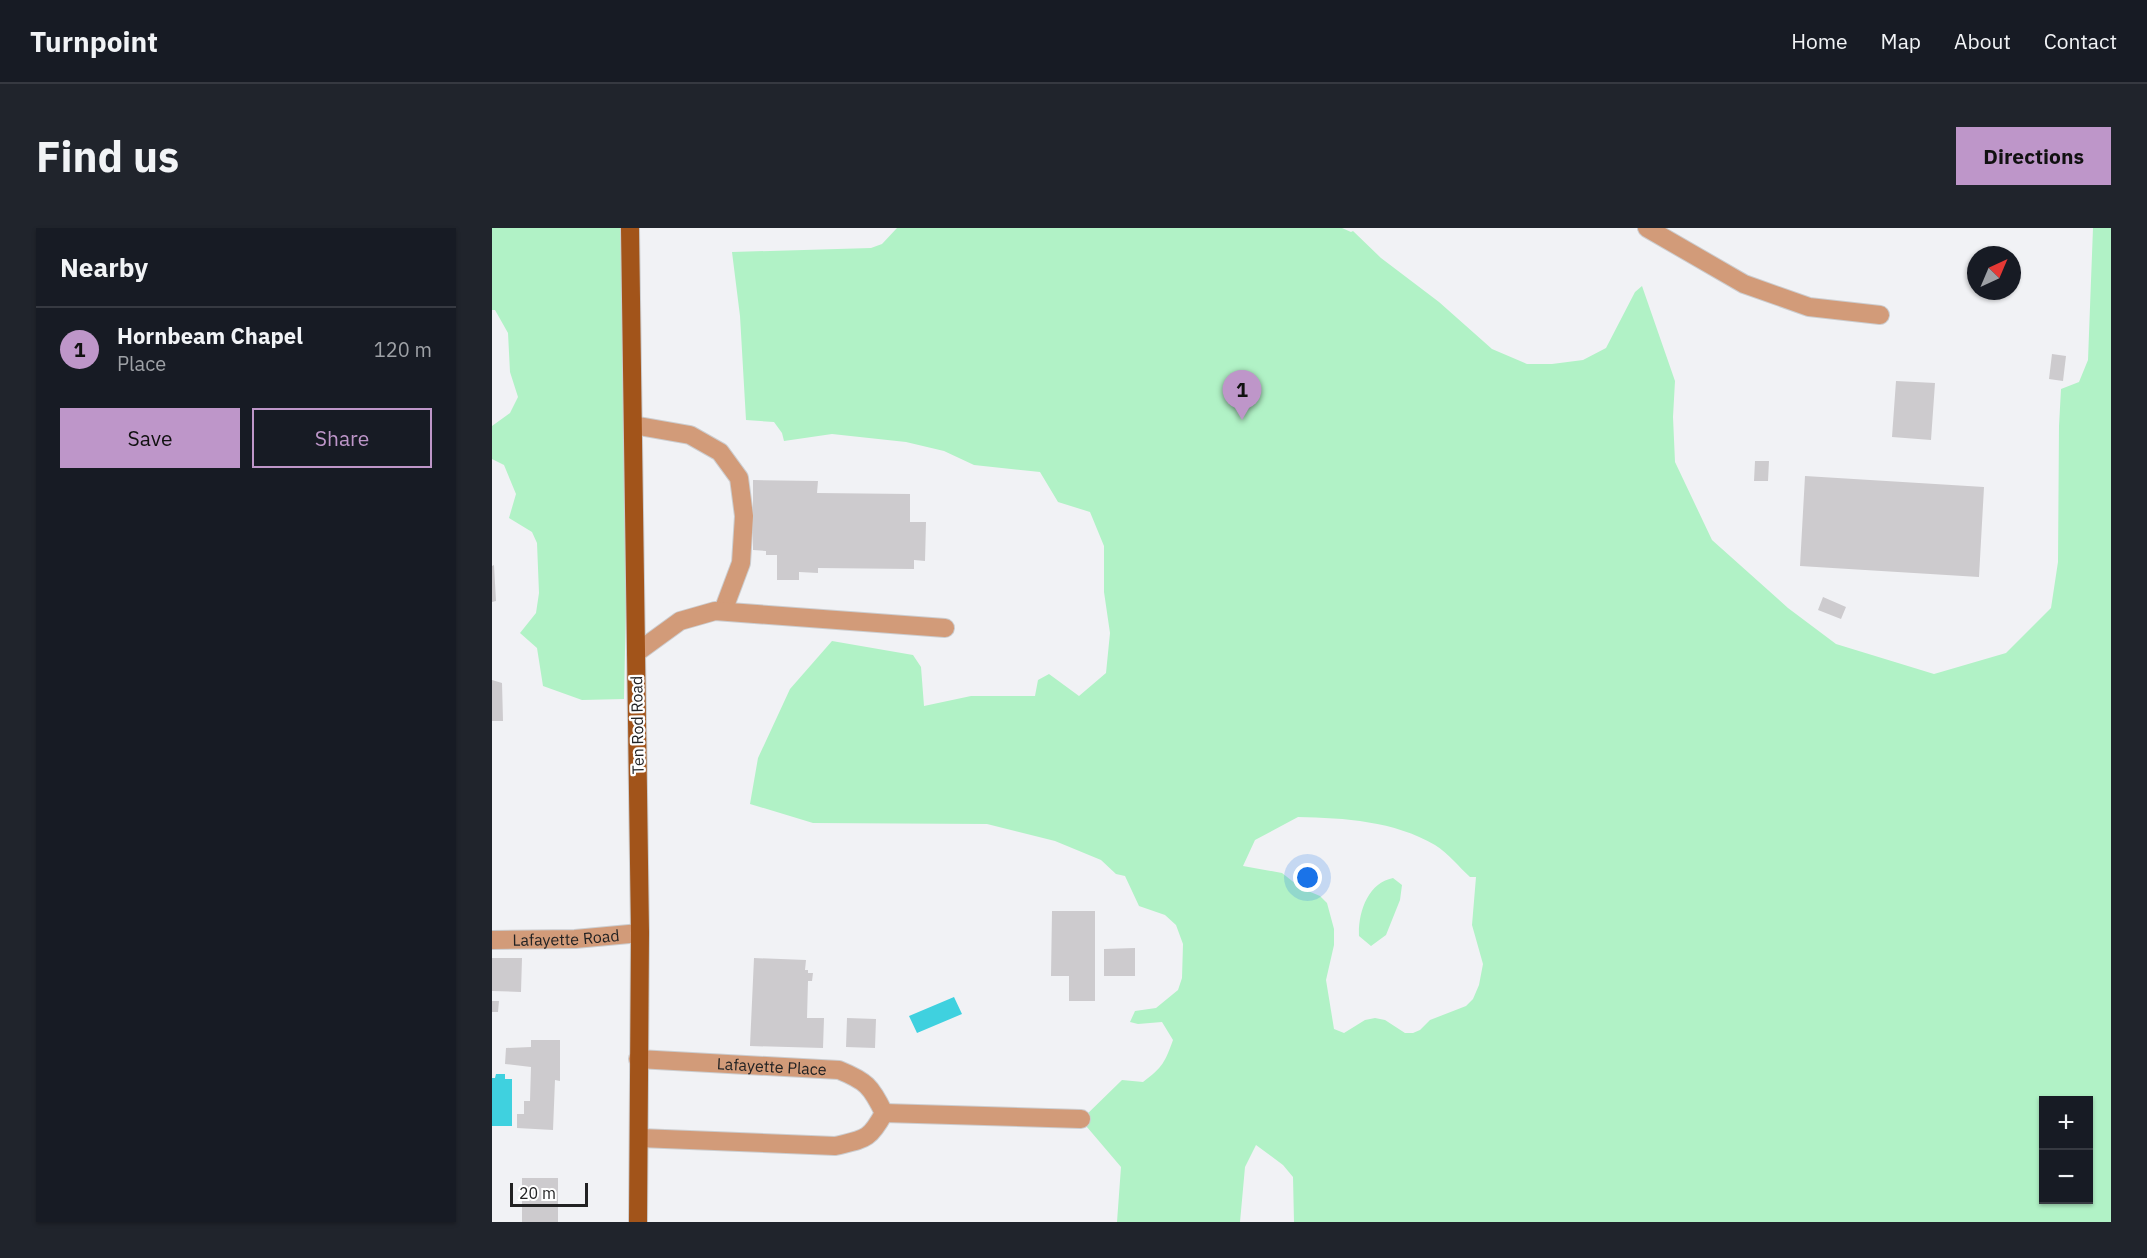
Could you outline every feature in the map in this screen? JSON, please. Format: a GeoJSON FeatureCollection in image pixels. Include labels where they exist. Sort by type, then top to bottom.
{"type":"FeatureCollection","features":[{"type":"Feature","properties":{"kind":"main road","name":"Ten Rod Road"},"geometry":{"type":"LineString","coordinates":[[630,228],[640,933],[638,1222]]}},
{"type":"Feature","properties":{"kind":"street"},"geometry":{"type":"LineString","coordinates":[[1647,228],[1744,285],[1809,307],[1880,315]]}},
{"type":"Feature","properties":{"kind":"street"},"geometry":{"type":"LineString","coordinates":[[633,424],[690,435],[720,452],[739,478],[744,516],[741,563],[723,611]]}},
{"type":"Feature","properties":{"kind":"street"},"geometry":{"type":"LineString","coordinates":[[636,653],[680,621],[716,611],[945,628]]}},
{"type":"Feature","properties":{"kind":"street","name":"Lafayette Road"},"geometry":{"type":"LineString","coordinates":[[492,940],[575,939],[640,933]]}},
{"type":"Feature","properties":{"kind":"street","name":"Lafayette Place"},"geometry":{"type":"LineString","coordinates":[[638,1059],[839,1070],[859,1077],[873,1091],[884,1113]]}},
{"type":"Feature","properties":{"kind":"street"},"geometry":{"type":"LineString","coordinates":[[640,1138],[835,1146],[865,1139],[876,1128],[884,1113],[1081,1119]]}},
{"type":"Feature","properties":{"kind":"green space"},"geometry":{"type":"Polygon","coordinates":[[[492,228],[627,228],[631,360],[624,699],[582,700],[543,686],[537,648],[520,633],[536,613],[539,593],[537,543],[532,532],[509,518],[516,494],[504,465],[492,459],[492,426],[510,413],[518,397],[510,372],[508,333],[495,310],[492,310],[492,228]]]}},
{"type":"Feature","properties":{"kind":"green space"},"geometry":{"type":"Polygon","coordinates":[[[897,228],[1342,228],[1353,231],[1381,258],[1439,302],[1492,349],[1527,364],[1583,360],[1606,348],[1635,292],[1642,286],[1675,381],[1673,417],[1675,462],[1712,540],[1788,608],[1836,644],[1934,674],[2006,653],[2051,608],[2058,562],[2061,389],[2079,382],[2088,360],[2093,228],[2111,228],[2111,1222],[1294,1222],[1293,1177],[1283,1165],[1256,1145],[1245,1167],[1240,1222],[1117,1222],[1121,1167],[1081,1120],[1122,1080],[1143,1082],[1159,1068],[1165,1059],[1173,1040],[1162,1022],[1138,1024],[1130,1022],[1135,1011],[1156,1008],[1178,990],[1182,978],[1183,944],[1176,925],[1165,915],[1139,906],[1125,876],[1116,874],[1101,860],[1055,841],[987,824],[813,823],[750,804],[758,758],[790,689],[832,641],[913,655],[921,667],[924,706],[971,696],[1035,696],[1038,680],[1049,674],[1079,696],[1106,673],[1110,633],[1104,592],[1104,546],[1090,512],[1058,502],[1040,472],[974,465],[944,451],[906,442],[832,434],[784,441],[782,433],[774,422],[746,420],[740,316],[732,252],[871,248],[882,244],[897,228]],[[1298,817],[1255,840],[1243,866],[1282,873],[1301,888],[1320,896],[1327,903],[1334,929],[1334,945],[1326,980],[1334,1029],[1344,1033],[1365,1020],[1375,1018],[1385,1020],[1405,1033],[1413,1033],[1420,1030],[1430,1020],[1466,1006],[1473,999],[1479,985],[1483,964],[1472,925],[1476,877],[1470,877],[1435,845],[1419,837],[1369,822],[1298,817]]]}},
{"type":"Feature","properties":{"kind":"green space"},"geometry":{"type":"Polygon","coordinates":[[[1393,878],[1402,885],[1400,900],[1386,935],[1371,946],[1359,936],[1363,908],[1371,892],[1377,886],[1393,878]]]}},
{"type":"Feature","properties":{"kind":"water"},"geometry":{"type":"Polygon","coordinates":[[[954,997],[962,1014],[917,1033],[909,1016],[954,997]]]}},
{"type":"Feature","properties":{"kind":"water"},"geometry":{"type":"Polygon","coordinates":[[[496,1074],[505,1074],[505,1079],[512,1079],[512,1126],[492,1126],[492,1078],[495,1078],[496,1074]]]}},
{"type":"Feature","properties":{"kind":"building"},"geometry":{"type":"Polygon","coordinates":[[[2052,354],[2066,356],[2063,381],[2049,379],[2052,354]]]}},
{"type":"Feature","properties":{"kind":"building"},"geometry":{"type":"Polygon","coordinates":[[[1896,381],[1935,383],[1931,440],[1892,437],[1896,381]]]}},
{"type":"Feature","properties":{"kind":"building"},"geometry":{"type":"Polygon","coordinates":[[[1755,461],[1769,461],[1768,481],[1754,481],[1755,461]]]}},
{"type":"Feature","properties":{"kind":"building"},"geometry":{"type":"Polygon","coordinates":[[[1805,476],[1984,487],[1979,577],[1800,566],[1805,476]]]}},
{"type":"Feature","properties":{"kind":"building"},"geometry":{"type":"Polygon","coordinates":[[[753,480],[818,481],[817,493],[910,494],[910,522],[926,522],[925,561],[914,560],[914,569],[818,568],[818,573],[799,572],[799,580],[777,580],[777,555],[766,555],[766,551],[753,550],[753,480]]]}},
{"type":"Feature","properties":{"kind":"building"},"geometry":{"type":"Polygon","coordinates":[[[494,565],[496,601],[492,602],[492,566],[494,565]]]}},
{"type":"Feature","properties":{"kind":"building"},"geometry":{"type":"Polygon","coordinates":[[[1823,597],[1846,607],[1841,619],[1818,610],[1823,597]]]}},
{"type":"Feature","properties":{"kind":"building"},"geometry":{"type":"Polygon","coordinates":[[[492,680],[502,683],[503,721],[492,721],[492,680]]]}},
{"type":"Feature","properties":{"kind":"building"},"geometry":{"type":"Polygon","coordinates":[[[1052,911],[1095,911],[1095,1001],[1069,1001],[1069,976],[1051,976],[1052,911]]]}},
{"type":"Feature","properties":{"kind":"building"},"geometry":{"type":"Polygon","coordinates":[[[1135,948],[1135,976],[1104,976],[1104,949],[1135,948]]]}},
{"type":"Feature","properties":{"kind":"building"},"geometry":{"type":"Polygon","coordinates":[[[492,958],[522,958],[521,992],[492,991],[492,958]]]}},
{"type":"Feature","properties":{"kind":"building"},"geometry":{"type":"Polygon","coordinates":[[[754,958],[806,960],[805,970],[813,973],[812,981],[808,981],[807,1018],[824,1018],[823,1048],[750,1046],[754,958]]]}},
{"type":"Feature","properties":{"kind":"building"},"geometry":{"type":"Polygon","coordinates":[[[492,1001],[499,1001],[498,1012],[492,1012],[492,1001]]]}},
{"type":"Feature","properties":{"kind":"building"},"geometry":{"type":"Polygon","coordinates":[[[847,1018],[876,1019],[875,1048],[846,1047],[847,1018]]]}},
{"type":"Feature","properties":{"kind":"building"},"geometry":{"type":"Polygon","coordinates":[[[531,1040],[560,1040],[560,1081],[555,1080],[553,1130],[517,1128],[517,1114],[524,1114],[524,1101],[530,1101],[531,1067],[505,1064],[506,1048],[531,1047],[531,1040]]]}},
{"type":"Feature","properties":{"kind":"building"},"geometry":{"type":"Polygon","coordinates":[[[522,1178],[558,1178],[558,1222],[522,1222],[522,1178]]]}},
{"type":"Feature","properties":{"kind":"place","name":"Hornbeam Chapel"},"geometry":{"type":"Point","coordinates":[1242,420]}}]}
